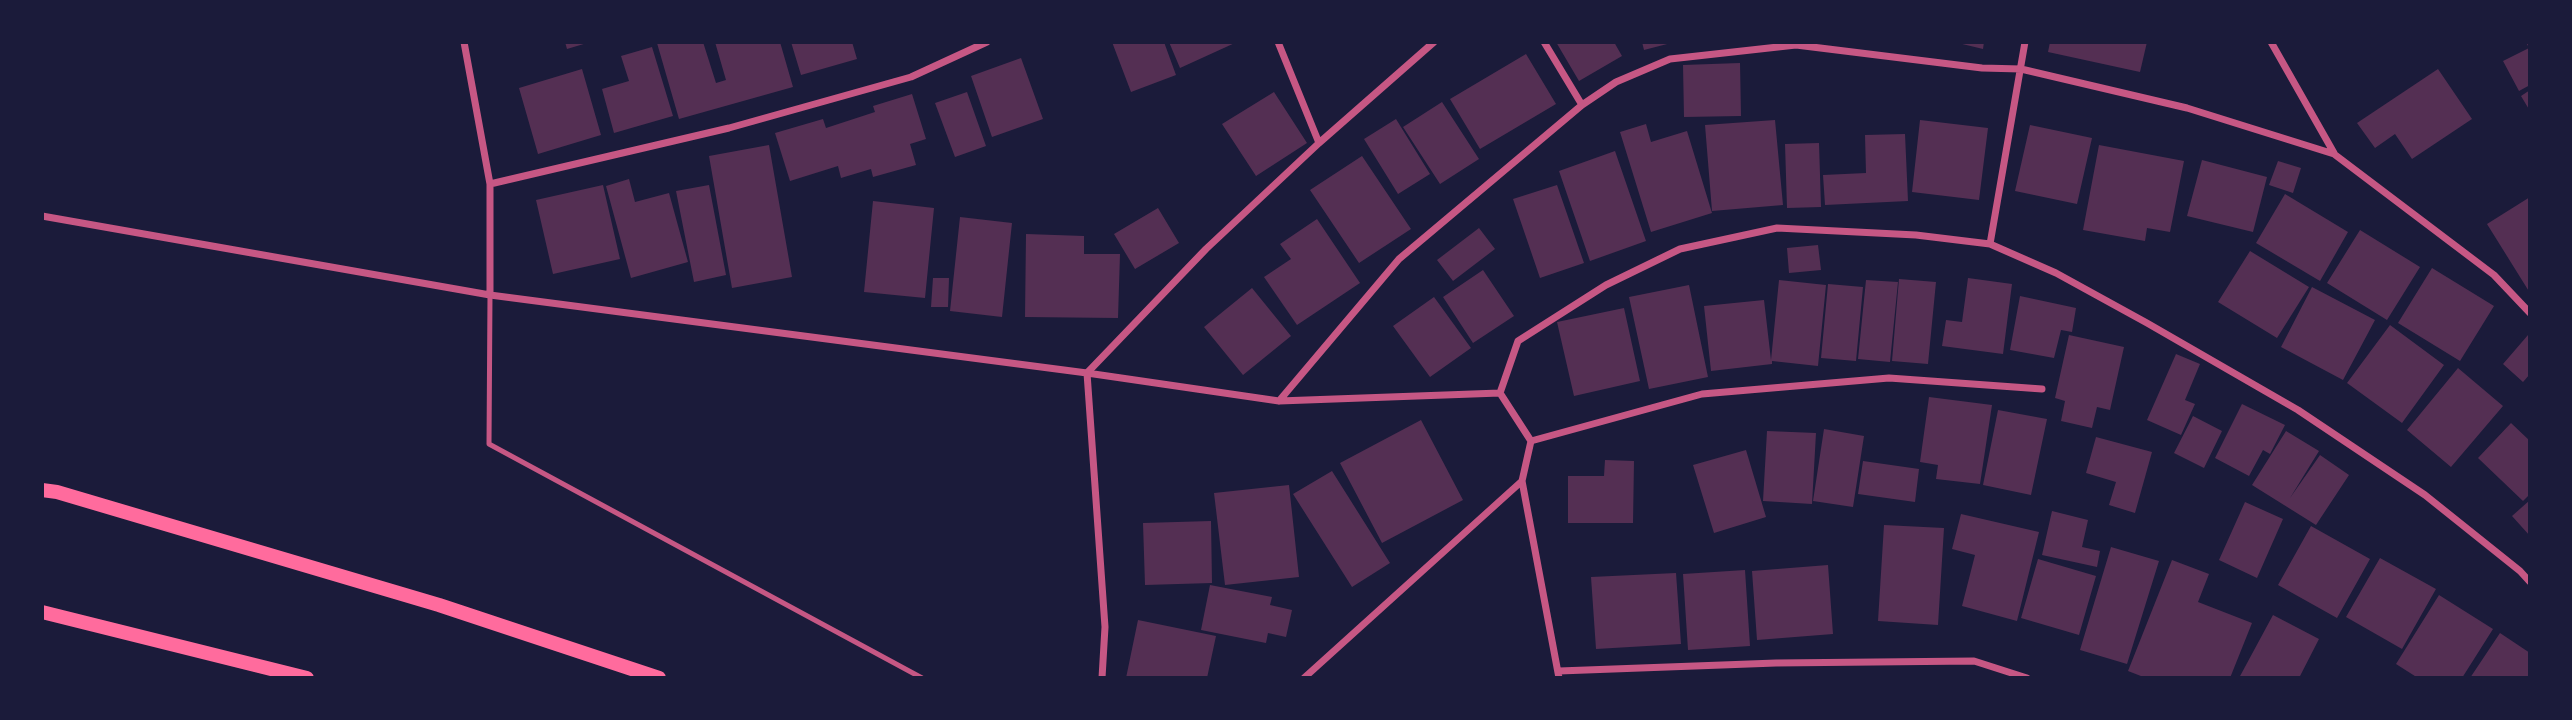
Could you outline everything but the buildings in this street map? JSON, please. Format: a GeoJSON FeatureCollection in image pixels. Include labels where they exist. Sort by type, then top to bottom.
{"type":"FeatureCollection","features":[{"type":"Feature","properties":{"kind":"main road"},"geometry":{"type":"LineString","coordinates":[[42,490],[57,492],[426,601],[659,678]]}},
{"type":"Feature","properties":{"kind":"main road"},"geometry":{"type":"LineString","coordinates":[[42,612],[307,678]]}},
{"type":"Feature","properties":{"kind":"street"},"geometry":{"type":"LineString","coordinates":[[464,42],[490,184],[490,295]]}},
{"type":"Feature","properties":{"kind":"street"},"geometry":{"type":"LineString","coordinates":[[490,184],[729,128],[911,77],[987,42]]}},
{"type":"Feature","properties":{"kind":"street"},"geometry":{"type":"LineString","coordinates":[[1278,42],[1320,143]]}},
{"type":"Feature","properties":{"kind":"street"},"geometry":{"type":"LineString","coordinates":[[1102,678],[1105,627],[1087,373],[1206,250],[1320,143],[1434,42]]}},
{"type":"Feature","properties":{"kind":"street"},"geometry":{"type":"LineString","coordinates":[[1544,42],[1581,105]]}},
{"type":"Feature","properties":{"kind":"street"},"geometry":{"type":"LineString","coordinates":[[1990,244],[2025,42]]}},
{"type":"Feature","properties":{"kind":"street"},"geometry":{"type":"LineString","coordinates":[[2271,42],[2334,154]]}},
{"type":"Feature","properties":{"kind":"street"},"geometry":{"type":"LineString","coordinates":[[1279,401],[1399,259],[1581,105],[1616,82],[1670,59],[1796,45],[1982,68],[2021,69],[2187,108],[2334,154],[2494,275],[2530,313]]}},
{"type":"Feature","properties":{"kind":"street"},"geometry":{"type":"LineString","coordinates":[[42,216],[490,295],[1087,373],[1279,401],[1500,394]]}},
{"type":"Feature","properties":{"kind":"street"},"geometry":{"type":"LineString","coordinates":[[1500,394],[1518,341],[1606,285],[1681,249],[1777,228],[1916,235],[1990,244],[2056,273],[2298,410],[2425,495],[2521,571],[2530,582]]}},
{"type":"Feature","properties":{"kind":"street"},"geometry":{"type":"LineString","coordinates":[[1531,441],[1702,394],[1889,377],[2042,389]]}},
{"type":"Feature","properties":{"kind":"street"},"geometry":{"type":"LineString","coordinates":[[1500,394],[1531,441],[1522,481],[1559,675],[1776,663],[1974,661],[2027,678]]}},
{"type":"Feature","properties":{"kind":"street"},"geometry":{"type":"LineString","coordinates":[[1304,678],[1522,481]]}},
{"type":"Feature","properties":{"kind":"lane"},"geometry":{"type":"LineString","coordinates":[[490,295],[489,444],[922,678]]}}]}
